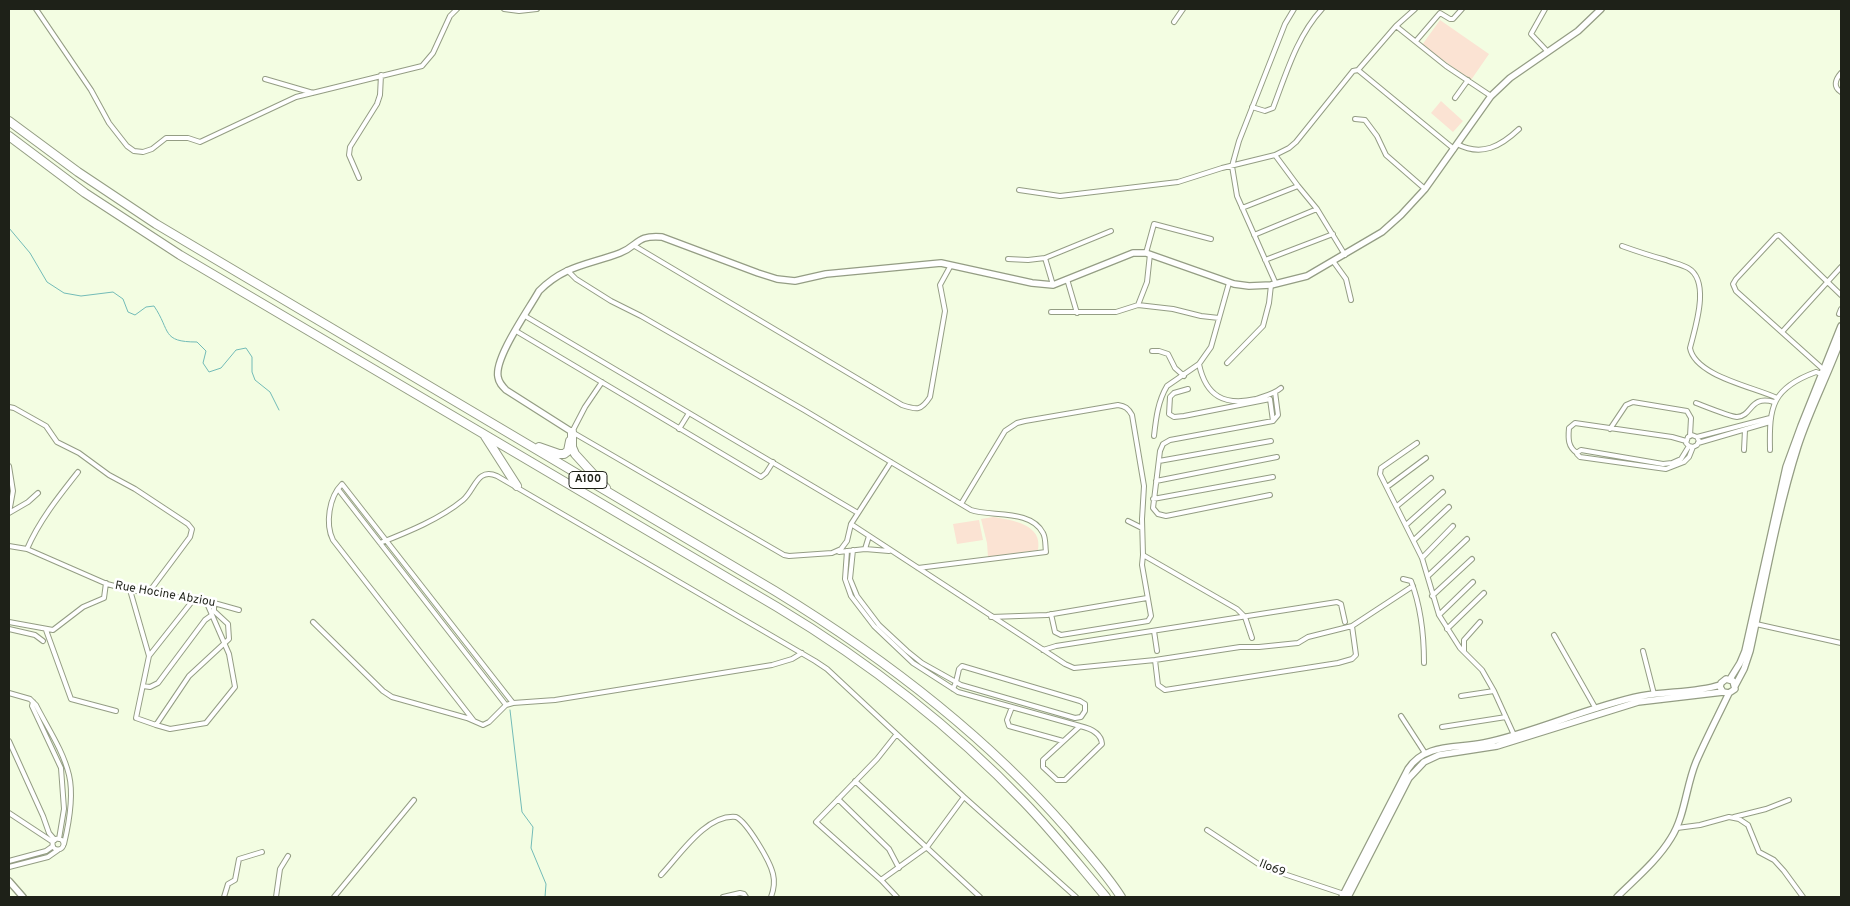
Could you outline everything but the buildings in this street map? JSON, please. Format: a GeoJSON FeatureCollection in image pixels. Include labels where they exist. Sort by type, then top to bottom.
{"type":"FeatureCollection","features":[{"type":"Feature","properties":{"kind":"highway","name":"A100"},"geometry":{"type":"LineString","coordinates":[[9,121],[78,172],[156,224],[827,622],[876,656],[941,706],[994,754],[1033,793],[1113,885],[1120,897]]}},
{"type":"Feature","properties":{"kind":"highway","name":"A100"},"geometry":{"type":"LineString","coordinates":[[9,136],[85,193],[153,238],[810,626],[880,674],[938,721],[998,775],[1051,832],[1106,897]]}},
{"type":"Feature","properties":{"kind":"highway"},"geometry":{"type":"LineString","coordinates":[[521,440],[559,454],[564,454],[568,451],[572,432]]}},
{"type":"Feature","properties":{"kind":"highway"},"geometry":{"type":"LineString","coordinates":[[572,432],[572,447],[575,454],[615,496]]}},
{"type":"Feature","properties":{"kind":"highway"},"geometry":{"type":"LineString","coordinates":[[484,434],[517,486]]}},
{"type":"Feature","properties":{"kind":"main road"},"geometry":{"type":"LineString","coordinates":[[572,432],[506,390],[497,376],[498,367],[503,353],[540,291],[556,276],[567,270],[622,252],[639,239],[650,236],[662,237],[758,273],[795,282],[826,274],[941,263],[1032,283],[1053,285],[1133,252],[1148,254],[1229,283],[1249,286],[1273,284],[1307,276],[1382,232],[1401,215],[1425,189],[1491,96],[1510,78],[1578,31],[1600,9]]}},
{"type":"Feature","properties":{"kind":"main road"},"geometry":{"type":"LineString","coordinates":[[1345,896],[1409,778],[1419,766],[1439,755],[1484,749],[1596,709],[1630,699],[1654,694],[1708,688],[1730,679],[1745,651],[1786,467],[1841,326]]}},
{"type":"Feature","properties":{"kind":"main road"},"geometry":{"type":"LineString","coordinates":[[1345,896],[1408,769],[1424,753],[1438,748],[1475,745],[1515,738],[1638,702],[1734,691],[1748,660],[1795,457],[1808,418],[1841,339]]}},
{"type":"Feature","properties":{"kind":"main road"},"geometry":{"type":"LineString","coordinates":[[1730,679],[1735,686]]}},
{"type":"Feature","properties":{"kind":"main road"},"geometry":{"type":"LineString","coordinates":[[1720,684],[1726,692]]}},
{"type":"Feature","properties":{"kind":"main road"},"geometry":{"type":"LineString","coordinates":[[1617,897],[1662,852],[1676,828],[1696,762],[1726,692]]}},
{"type":"Feature","properties":{"kind":"main road"},"geometry":{"type":"LineString","coordinates":[[9,881],[23,897]]}},
{"type":"Feature","properties":{"kind":"street"},"geometry":{"type":"LineString","coordinates":[[36,9],[90,90],[114,130],[127,146],[134,151],[143,152],[152,149],[166,138],[188,138],[200,142],[296,97],[422,66],[433,53],[450,16],[457,9]]}},
{"type":"Feature","properties":{"kind":"street"},"geometry":{"type":"LineString","coordinates":[[504,9],[519,11],[537,9]]}},
{"type":"Feature","properties":{"kind":"street"},"geometry":{"type":"LineString","coordinates":[[1174,22],[1183,9]]}},
{"type":"Feature","properties":{"kind":"street"},"geometry":{"type":"LineString","coordinates":[[1227,363],[1262,326],[1270,303],[1273,284],[1265,260],[1242,208],[1233,178],[1232,166],[1252,108],[1285,24],[1294,9]]}},
{"type":"Feature","properties":{"kind":"street"},"geometry":{"type":"LineString","coordinates":[[1314,9],[1318,13]]}},
{"type":"Feature","properties":{"kind":"street"},"geometry":{"type":"LineString","coordinates":[[1252,108],[1265,111],[1273,108],[1287,70],[1304,33],[1322,9]]}},
{"type":"Feature","properties":{"kind":"street"},"geometry":{"type":"LineString","coordinates":[[1020,190],[1060,196],[1178,182],[1275,154],[1289,148],[1296,142],[1353,71],[1358,70],[1396,26],[1415,9]]}},
{"type":"Feature","properties":{"kind":"street"},"geometry":{"type":"LineString","coordinates":[[1416,41],[1444,9]]}},
{"type":"Feature","properties":{"kind":"street"},"geometry":{"type":"LineString","coordinates":[[1440,13],[1450,20],[1454,20],[1462,9]]}},
{"type":"Feature","properties":{"kind":"street"},"geometry":{"type":"LineString","coordinates":[[1545,9],[1532,34],[1548,52]]}},
{"type":"Feature","properties":{"kind":"street"},"geometry":{"type":"LineString","coordinates":[[1396,26],[1446,66],[1491,96]]}},
{"type":"Feature","properties":{"kind":"street"},"geometry":{"type":"LineString","coordinates":[[1358,70],[1456,147],[1486,149],[1500,145],[1519,129]]}},
{"type":"Feature","properties":{"kind":"street"},"geometry":{"type":"LineString","coordinates":[[1841,73],[1835,84],[1841,92]]}},
{"type":"Feature","properties":{"kind":"street"},"geometry":{"type":"LineString","coordinates":[[359,178],[349,154],[350,147],[377,104],[380,95],[381,75]]}},
{"type":"Feature","properties":{"kind":"street"},"geometry":{"type":"LineString","coordinates":[[265,78],[313,93]]}},
{"type":"Feature","properties":{"kind":"street"},"geometry":{"type":"LineString","coordinates":[[1455,98],[1468,80]]}},
{"type":"Feature","properties":{"kind":"street"},"geometry":{"type":"LineString","coordinates":[[1355,119],[1365,120],[1377,136],[1386,155],[1425,189]]}},
{"type":"Feature","properties":{"kind":"street"},"geometry":{"type":"LineString","coordinates":[[1275,154],[1317,209],[1345,254]]}},
{"type":"Feature","properties":{"kind":"street"},"geometry":{"type":"LineString","coordinates":[[1242,208],[1298,186]]}},
{"type":"Feature","properties":{"kind":"street"},"geometry":{"type":"LineString","coordinates":[[1254,235],[1317,209]]}},
{"type":"Feature","properties":{"kind":"street"},"geometry":{"type":"LineString","coordinates":[[1138,305],[1147,282],[1148,254],[1154,224],[1211,239]]}},
{"type":"Feature","properties":{"kind":"street"},"geometry":{"type":"LineString","coordinates":[[1008,259],[1028,260],[1045,258],[1111,231]]}},
{"type":"Feature","properties":{"kind":"street"},"geometry":{"type":"LineString","coordinates":[[1265,260],[1333,234]]}},
{"type":"Feature","properties":{"kind":"street"},"geometry":{"type":"LineString","coordinates":[[1823,372],[1734,289],[1733,284],[1776,236],[1779,236],[1841,295]]}},
{"type":"Feature","properties":{"kind":"street"},"geometry":{"type":"LineString","coordinates":[[633,245],[902,405],[913,409],[925,405],[930,396],[945,311],[940,286],[951,265]]}},
{"type":"Feature","properties":{"kind":"street"},"geometry":{"type":"LineString","coordinates":[[1622,246],[1681,265],[1692,271],[1699,284],[1701,295],[1690,348],[1691,354],[1702,366],[1721,376],[1762,391],[1776,400]]}},
{"type":"Feature","properties":{"kind":"street"},"geometry":{"type":"LineString","coordinates":[[1045,258],[1053,285]]}},
{"type":"Feature","properties":{"kind":"street"},"geometry":{"type":"LineString","coordinates":[[1333,261],[1346,279],[1351,300]]}},
{"type":"Feature","properties":{"kind":"street"},"geometry":{"type":"LineString","coordinates":[[1782,332],[1841,267]]}},
{"type":"Feature","properties":{"kind":"street"},"geometry":{"type":"LineString","coordinates":[[567,270],[576,279],[611,301],[641,316],[961,504],[980,514],[1014,515],[1032,522],[1044,534],[1046,552],[918,568]]}},
{"type":"Feature","properties":{"kind":"street"},"geometry":{"type":"LineString","coordinates":[[1067,279],[1077,312]]}},
{"type":"Feature","properties":{"kind":"street"},"geometry":{"type":"LineString","coordinates":[[1154,436],[1156,412],[1165,390],[1199,364],[1211,347],[1229,283]]}},
{"type":"Feature","properties":{"kind":"street"},"geometry":{"type":"LineString","coordinates":[[1051,312],[1116,312],[1138,305],[1173,309],[1219,318]]}},
{"type":"Feature","properties":{"kind":"street"},"geometry":{"type":"LineString","coordinates":[[1839,314],[1841,309]]}},
{"type":"Feature","properties":{"kind":"street"},"geometry":{"type":"LineString","coordinates":[[525,316],[858,514]]}},
{"type":"Feature","properties":{"kind":"street"},"geometry":{"type":"LineString","coordinates":[[516,331],[761,477],[773,462]]}},
{"type":"Feature","properties":{"kind":"street"},"geometry":{"type":"LineString","coordinates":[[1152,351],[1168,354],[1175,368],[1184,376]]}},
{"type":"Feature","properties":{"kind":"street"},"geometry":{"type":"LineString","coordinates":[[1199,364],[1208,387],[1220,398],[1236,402],[1270,397]]}},
{"type":"Feature","properties":{"kind":"street"},"geometry":{"type":"LineString","coordinates":[[1770,450],[1770,420],[1776,400],[1801,379],[1816,372],[1823,372]]}},
{"type":"Feature","properties":{"kind":"street"},"geometry":{"type":"LineString","coordinates":[[602,382],[585,407],[572,432],[784,555],[792,556],[866,549],[883,549],[896,553]]}},
{"type":"Feature","properties":{"kind":"street"},"geometry":{"type":"LineString","coordinates":[[1188,389],[1170,396],[1168,411],[1171,416],[1184,416],[1270,397],[1281,388]]}},
{"type":"Feature","properties":{"kind":"street"},"geometry":{"type":"LineString","coordinates":[[1270,494],[1162,516],[1154,512],[1153,508],[1161,447],[1170,440],[1273,421],[1278,415],[1275,392]]}},
{"type":"Feature","properties":{"kind":"street"},"geometry":{"type":"LineString","coordinates":[[1270,397],[1273,421]]}},
{"type":"Feature","properties":{"kind":"street"},"geometry":{"type":"LineString","coordinates":[[1696,403],[1729,416],[1738,417],[1746,413],[1753,404],[1760,400],[1776,400]]}},
{"type":"Feature","properties":{"kind":"street"},"geometry":{"type":"LineString","coordinates":[[1610,429],[1626,405],[1636,401],[1687,411],[1691,418],[1690,436],[1686,441]]}},
{"type":"Feature","properties":{"kind":"street"},"geometry":{"type":"LineString","coordinates":[[961,504],[1003,433],[1010,426],[1025,421],[1118,405],[1128,409],[1132,415],[1144,486],[1142,565],[1148,598],[1149,620],[1144,623],[1061,636],[1054,632],[1051,614]]}},
{"type":"Feature","properties":{"kind":"street"},"geometry":{"type":"LineString","coordinates":[[9,407],[46,426],[57,442],[79,453],[109,475],[135,488],[188,524],[192,529],[190,537],[148,592]]}},
{"type":"Feature","properties":{"kind":"street"},"geometry":{"type":"LineString","coordinates":[[680,429],[690,413]]}},
{"type":"Feature","properties":{"kind":"street"},"geometry":{"type":"LineString","coordinates":[[1690,436],[1694,435],[1697,437],[1745,430],[1770,420]]}},
{"type":"Feature","properties":{"kind":"street"},"geometry":{"type":"LineString","coordinates":[[1691,447],[1686,441],[1672,437],[1578,423],[1572,424],[1569,428],[1569,443],[1577,453],[1581,450],[1655,466],[1679,461],[1691,447],[1698,443],[1727,432],[1770,420]]}},
{"type":"Feature","properties":{"kind":"street"},"geometry":{"type":"LineString","coordinates":[[1744,450],[1745,430]]}},
{"type":"Feature","properties":{"kind":"street"},"geometry":{"type":"LineString","coordinates":[[1697,437],[1698,443]]}},
{"type":"Feature","properties":{"kind":"street"},"geometry":{"type":"LineString","coordinates":[[1159,461],[1271,441]]}},
{"type":"Feature","properties":{"kind":"street"},"geometry":{"type":"LineString","coordinates":[[1417,443],[1380,470],[1380,474],[1422,558],[1439,615],[1464,652],[1480,667],[1494,691],[1515,738]]}},
{"type":"Feature","properties":{"kind":"street"},"geometry":{"type":"LineString","coordinates":[[1156,481],[1277,457]]}},
{"type":"Feature","properties":{"kind":"street"},"geometry":{"type":"LineString","coordinates":[[1388,487],[1426,458]]}},
{"type":"Feature","properties":{"kind":"street"},"geometry":{"type":"LineString","coordinates":[[836,552],[846,544],[851,524],[891,462]]}},
{"type":"Feature","properties":{"kind":"street"},"geometry":{"type":"LineString","coordinates":[[9,466],[13,491],[9,513]]}},
{"type":"Feature","properties":{"kind":"street"},"geometry":{"type":"LineString","coordinates":[[27,550],[34,535],[58,497],[78,472]]}},
{"type":"Feature","properties":{"kind":"street"},"geometry":{"type":"LineString","coordinates":[[380,543],[447,511],[467,496],[477,479],[483,475],[494,474],[827,669],[896,735],[1076,897]]}},
{"type":"Feature","properties":{"kind":"street"},"geometry":{"type":"LineString","coordinates":[[1153,499],[1273,477]]}},
{"type":"Feature","properties":{"kind":"street"},"geometry":{"type":"LineString","coordinates":[[1397,506],[1431,478]]}},
{"type":"Feature","properties":{"kind":"street"},"geometry":{"type":"LineString","coordinates":[[474,721],[333,540],[329,522],[333,502],[342,484],[513,703]]}},
{"type":"Feature","properties":{"kind":"street"},"geometry":{"type":"LineString","coordinates":[[338,489],[506,705]]}},
{"type":"Feature","properties":{"kind":"street"},"geometry":{"type":"LineString","coordinates":[[1406,525],[1443,492]]}},
{"type":"Feature","properties":{"kind":"street"},"geometry":{"type":"LineString","coordinates":[[9,513],[28,502],[38,493]]}},
{"type":"Feature","properties":{"kind":"street"},"geometry":{"type":"LineString","coordinates":[[1414,540],[1449,507]]}},
{"type":"Feature","properties":{"kind":"street"},"geometry":{"type":"LineString","coordinates":[[1128,521],[1142,528]]}},
{"type":"Feature","properties":{"kind":"street"},"geometry":{"type":"LineString","coordinates":[[851,524],[991,617],[1074,668],[1155,660],[1240,647],[1297,643],[1310,637],[1352,626],[1413,586]]}},
{"type":"Feature","properties":{"kind":"street"},"geometry":{"type":"LineString","coordinates":[[1422,558],[1453,526]]}},
{"type":"Feature","properties":{"kind":"street"},"geometry":{"type":"LineString","coordinates":[[866,549],[869,536]]}},
{"type":"Feature","properties":{"kind":"street"},"geometry":{"type":"LineString","coordinates":[[1428,576],[1467,539]]}},
{"type":"Feature","properties":{"kind":"street","name":"Rue Hocine Abziou"},"geometry":{"type":"LineString","coordinates":[[9,546],[27,550],[106,583],[130,590],[206,601],[239,610]]}},
{"type":"Feature","properties":{"kind":"street"},"geometry":{"type":"LineString","coordinates":[[847,550],[846,584],[851,596],[883,636],[913,663],[953,689],[1080,726],[1096,732],[1102,739],[1102,744],[1065,780],[1061,781],[1044,769],[1043,760],[1080,726]]}},
{"type":"Feature","properties":{"kind":"street"},"geometry":{"type":"LineString","coordinates":[[853,550],[850,578],[857,596],[879,625],[922,663],[956,682],[1075,718],[1082,716],[1085,711],[1085,704],[1080,700],[966,666],[962,666],[959,669],[956,682],[953,689]]}},
{"type":"Feature","properties":{"kind":"street"},"geometry":{"type":"LineString","coordinates":[[1143,555],[1238,609],[1245,617],[1252,638]]}},
{"type":"Feature","properties":{"kind":"street"},"geometry":{"type":"LineString","coordinates":[[1432,596],[1472,558]]}},
{"type":"Feature","properties":{"kind":"street"},"geometry":{"type":"LineString","coordinates":[[1403,579],[1411,581],[1413,586],[1422,624],[1424,663]]}},
{"type":"Feature","properties":{"kind":"street"},"geometry":{"type":"LineString","coordinates":[[1439,615],[1473,582]]}},
{"type":"Feature","properties":{"kind":"street"},"geometry":{"type":"LineString","coordinates":[[9,622],[54,630],[83,607],[104,598],[106,583]]}},
{"type":"Feature","properties":{"kind":"street"},"geometry":{"type":"LineString","coordinates":[[130,590],[149,656]]}},
{"type":"Feature","properties":{"kind":"street"},"geometry":{"type":"LineString","coordinates":[[1448,629],[1484,593]]}},
{"type":"Feature","properties":{"kind":"street"},"geometry":{"type":"LineString","coordinates":[[991,617],[1051,614],[1148,598]]}},
{"type":"Feature","properties":{"kind":"street"},"geometry":{"type":"LineString","coordinates":[[194,599],[149,656],[136,718],[170,729],[206,723],[235,687],[229,654],[206,601]]}},
{"type":"Feature","properties":{"kind":"street"},"geometry":{"type":"LineString","coordinates":[[1043,650],[1056,646],[1337,602],[1341,604],[1345,622]]}},
{"type":"Feature","properties":{"kind":"street"},"geometry":{"type":"LineString","coordinates":[[156,724],[189,676],[229,639],[228,624],[214,611],[214,603]]}},
{"type":"Feature","properties":{"kind":"street"},"geometry":{"type":"LineString","coordinates":[[143,686],[150,687],[158,683],[206,620],[212,615]]}},
{"type":"Feature","properties":{"kind":"street"},"geometry":{"type":"LineString","coordinates":[[313,622],[379,687],[392,696],[480,724],[487,723],[506,705],[513,703],[555,700],[772,665],[792,660],[802,653]]}},
{"type":"Feature","properties":{"kind":"street"},"geometry":{"type":"LineString","coordinates":[[1464,652],[1464,640],[1480,622]]}},
{"type":"Feature","properties":{"kind":"street"},"geometry":{"type":"LineString","coordinates":[[1756,624],[1841,643]]}},
{"type":"Feature","properties":{"kind":"street"},"geometry":{"type":"LineString","coordinates":[[1155,660],[1158,685],[1165,690],[1256,678],[1352,659],[1356,652],[1352,626]]}},
{"type":"Feature","properties":{"kind":"street"},"geometry":{"type":"LineString","coordinates":[[9,629],[35,635],[43,641]]}},
{"type":"Feature","properties":{"kind":"street"},"geometry":{"type":"LineString","coordinates":[[46,630],[71,699],[116,711]]}},
{"type":"Feature","properties":{"kind":"street"},"geometry":{"type":"LineString","coordinates":[[1154,631],[1157,651]]}},
{"type":"Feature","properties":{"kind":"street"},"geometry":{"type":"LineString","coordinates":[[1554,635],[1596,709]]}},
{"type":"Feature","properties":{"kind":"street"},"geometry":{"type":"LineString","coordinates":[[1643,651],[1654,694]]}},
{"type":"Feature","properties":{"kind":"street"},"geometry":{"type":"LineString","coordinates":[[1461,696],[1494,691]]}},
{"type":"Feature","properties":{"kind":"street"},"geometry":{"type":"LineString","coordinates":[[9,693],[30,699],[33,702],[56,743],[69,776],[68,817],[62,848],[48,857],[9,867]]}},
{"type":"Feature","properties":{"kind":"street"},"geometry":{"type":"LineString","coordinates":[[33,702],[32,706],[61,768],[64,809],[55,842]]}},
{"type":"Feature","properties":{"kind":"street"},"geometry":{"type":"LineString","coordinates":[[1012,707],[1007,720],[1009,726],[1063,742]]}},
{"type":"Feature","properties":{"kind":"street"},"geometry":{"type":"LineString","coordinates":[[1400,716],[1424,753]]}},
{"type":"Feature","properties":{"kind":"street"},"geometry":{"type":"LineString","coordinates":[[1442,727],[1506,717]]}},
{"type":"Feature","properties":{"kind":"street"},"geometry":{"type":"LineString","coordinates":[[896,735],[856,781],[816,822],[882,880],[898,897]]}},
{"type":"Feature","properties":{"kind":"street"},"geometry":{"type":"LineString","coordinates":[[9,741],[43,816],[48,833],[58,850]]}},
{"type":"Feature","properties":{"kind":"street"},"geometry":{"type":"LineString","coordinates":[[856,781],[980,897]]}},
{"type":"Feature","properties":{"kind":"street"},"geometry":{"type":"LineString","coordinates":[[882,880],[927,847],[964,797]]}},
{"type":"Feature","properties":{"kind":"street"},"geometry":{"type":"LineString","coordinates":[[838,799],[889,849],[899,868]]}},
{"type":"Feature","properties":{"kind":"street"},"geometry":{"type":"LineString","coordinates":[[334,897],[414,800]]}},
{"type":"Feature","properties":{"kind":"street"},"geometry":{"type":"LineString","coordinates":[[1676,828],[1732,818],[1766,809],[1789,800]]}},
{"type":"Feature","properties":{"kind":"street"},"geometry":{"type":"LineString","coordinates":[[9,813],[55,842]]}},
{"type":"Feature","properties":{"kind":"street"},"geometry":{"type":"LineString","coordinates":[[661,875],[706,827],[718,820],[736,817],[744,822],[770,866],[774,881],[771,897]]}},
{"type":"Feature","properties":{"kind":"street"},"geometry":{"type":"LineString","coordinates":[[1732,818],[1739,819],[1748,825],[1759,852],[1774,860],[1803,897]]}},
{"type":"Feature","properties":{"kind":"street","name":"Ilo69"},"geometry":{"type":"LineString","coordinates":[[1207,830],[1263,866],[1345,896]]}},
{"type":"Feature","properties":{"kind":"street"},"geometry":{"type":"LineString","coordinates":[[9,862],[46,851],[55,842],[62,840],[64,844]]}},
{"type":"Feature","properties":{"kind":"street"},"geometry":{"type":"LineString","coordinates":[[224,897],[228,884],[235,880],[239,859],[262,852]]}},
{"type":"Feature","properties":{"kind":"street"},"geometry":{"type":"LineString","coordinates":[[276,897],[280,869],[288,856]]}},
{"type":"Feature","properties":{"kind":"street"},"geometry":{"type":"LineString","coordinates":[[723,897],[740,893],[746,897]]}},
{"type":"Feature","properties":{"kind":"shaded area"},"geometry":{"type":"Polygon","coordinates":[[[1440,20],[1489,54],[1471,80],[1422,45],[1440,20]]]}},
{"type":"Feature","properties":{"kind":"shaded area"},"geometry":{"type":"Polygon","coordinates":[[[1441,101],[1463,121],[1453,132],[1431,113],[1441,101]]]}},
{"type":"Feature","properties":{"kind":"shaded area"},"geometry":{"type":"Polygon","coordinates":[[[993,517],[1017,522],[1031,529],[1036,534],[1038,550],[988,557],[987,543],[981,519],[993,517]]]}},
{"type":"Feature","properties":{"kind":"shaded area"},"geometry":{"type":"Polygon","coordinates":[[[979,520],[983,540],[957,544],[953,524],[979,520]]]}},
{"type":"Feature","properties":{"kind":"waterway"},"geometry":{"type":"LineString","coordinates":[[9,228],[30,253],[47,282],[64,293],[81,296],[113,292],[123,299],[128,312],[135,315],[146,307],[154,306],[172,337],[177,340],[197,342],[206,351],[203,363],[209,372],[221,368],[236,350],[246,348],[252,357],[252,372],[255,380],[270,392],[279,410]]}},
{"type":"Feature","properties":{"kind":"waterway"},"geometry":{"type":"LineString","coordinates":[[510,710],[522,812],[533,827],[531,848],[546,884],[545,897]]}}]}
